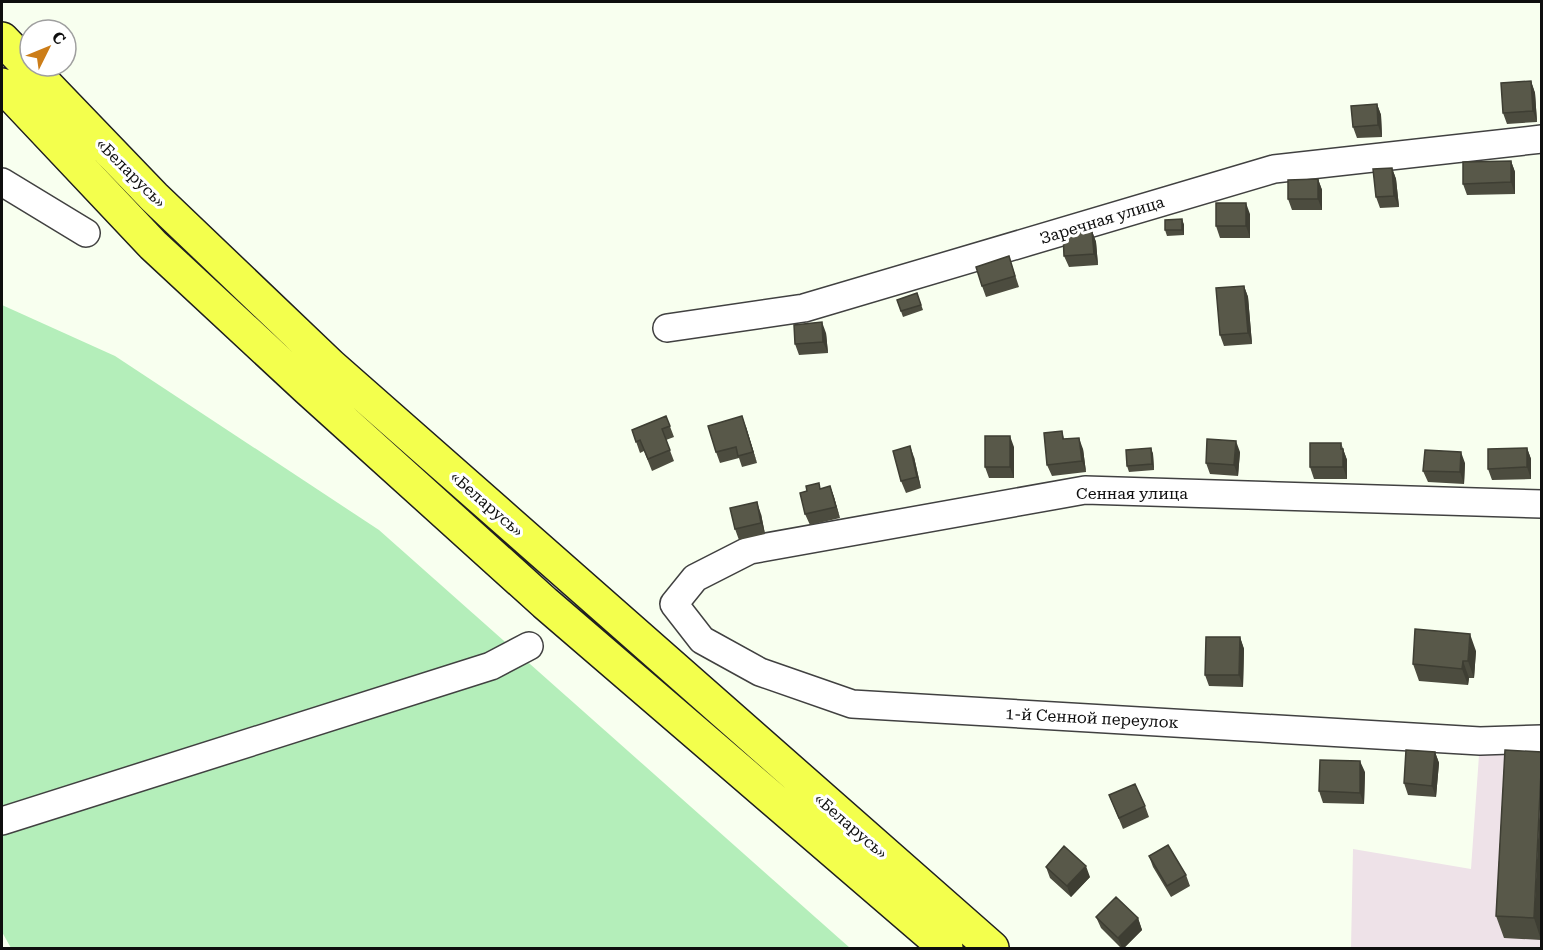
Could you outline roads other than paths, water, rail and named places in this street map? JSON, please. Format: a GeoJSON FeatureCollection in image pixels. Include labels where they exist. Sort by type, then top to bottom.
{"type":"FeatureCollection","features":[{"type":"Feature","properties":{"kind":"highway","name":"«Беларусь»"},"geometry":{"type":"LineString","coordinates":[[2,39],[154,197],[331,366],[992,948]]}},
{"type":"Feature","properties":{"kind":"highway","name":"«Беларусь»"},"geometry":{"type":"LineString","coordinates":[[2,85],[153,244],[308,389],[545,603],[946,948]]}},
{"type":"Feature","properties":{"kind":"street","name":"Заречная улица"},"geometry":{"type":"LineString","coordinates":[[667,328],[804,309],[1274,169],[1542,139]]}},
{"type":"Feature","properties":{"kind":"street"},"geometry":{"type":"LineString","coordinates":[[2,182],[86,234]]}},
{"type":"Feature","properties":{"kind":"street","name":"Сенная улица"},"geometry":{"type":"LineString","coordinates":[[674,604],[695,578],[750,550],[1085,490],[1542,504]]}},
{"type":"Feature","properties":{"kind":"street","name":"1-й Сенной переулок"},"geometry":{"type":"LineString","coordinates":[[674,604],[702,640],[760,672],[852,704],[1468,740],[1542,739]]}},
{"type":"Feature","properties":{"kind":"street"},"geometry":{"type":"LineString","coordinates":[[2,821],[491,666],[529,646]]}}]}
